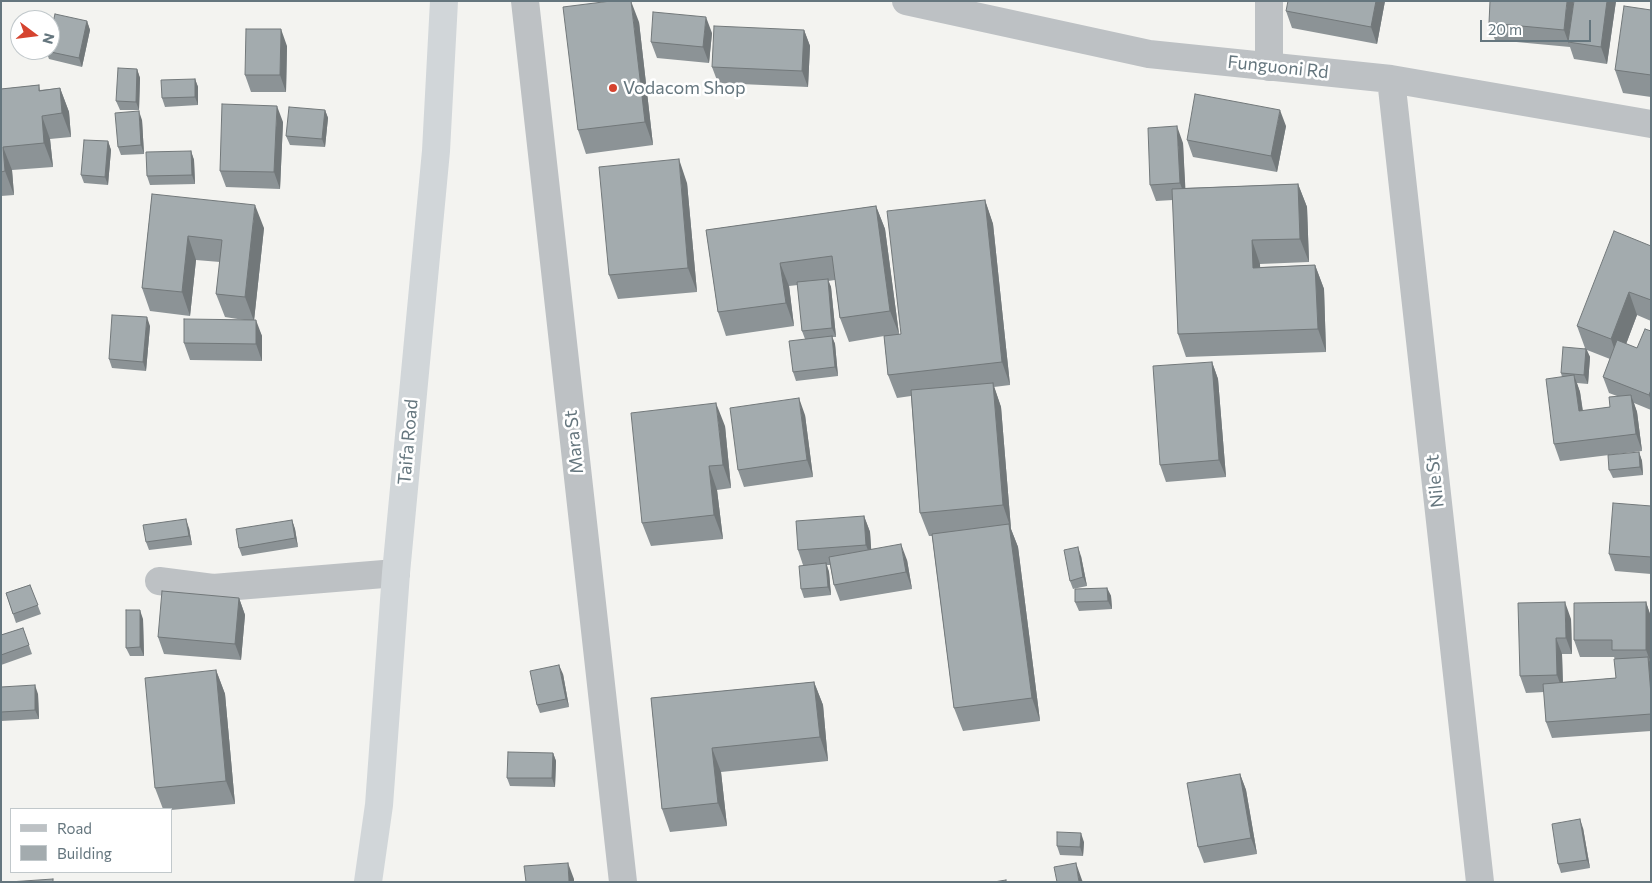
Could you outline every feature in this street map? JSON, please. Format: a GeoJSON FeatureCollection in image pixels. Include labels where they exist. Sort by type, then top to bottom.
{"type":"FeatureCollection","features":[{"type":"Feature","properties":{"kind":"highway","name":"Taifa Road"},"geometry":{"type":"LineString","coordinates":[[368,882],[379,805],[396,573],[436,151],[439,2]]}},
{"type":"Feature","properties":{"kind":"street","name":"Mara St"},"geometry":{"type":"LineString","coordinates":[[525,1],[623,882]]}},
{"type":"Feature","properties":{"kind":"street","name":"Funguoni Rd"},"geometry":{"type":"LineString","coordinates":[[906,1],[1149,54],[1391,79],[1651,124]]}},
{"type":"Feature","properties":{"kind":"street"},"geometry":{"type":"LineString","coordinates":[[1269,67],[1270,1]]}},
{"type":"Feature","properties":{"kind":"street","name":"Nile St"},"geometry":{"type":"LineString","coordinates":[[1391,79],[1480,882]]}},
{"type":"Feature","properties":{"kind":"street"},"geometry":{"type":"LineString","coordinates":[[159,581],[214,588],[396,573]]}},
{"type":"Feature","properties":{"kind":"building","name":"Vodacom Shop"},"geometry":{"type":"Polygon","coordinates":[[[611,1],[631,1],[645,122],[578,130],[563,7],[611,1]]]}},
{"type":"Feature","properties":{"kind":"building"},"geometry":{"type":"Polygon","coordinates":[[[1288,1],[1376,1],[1371,27],[1286,11],[1288,1]]]}},
{"type":"Feature","properties":{"kind":"building"},"geometry":{"type":"Polygon","coordinates":[[[1490,1],[1567,1],[1564,30],[1489,23],[1490,1]]]}},
{"type":"Feature","properties":{"kind":"building"},"geometry":{"type":"Polygon","coordinates":[[[1574,1],[1607,1],[1601,47],[1568,42],[1574,1]]]}},
{"type":"Feature","properties":{"kind":"building"},"geometry":{"type":"Polygon","coordinates":[[[1624,6],[1651,10],[1651,75],[1615,70],[1624,6]]]}},
{"type":"Feature","properties":{"kind":"building"},"geometry":{"type":"Polygon","coordinates":[[[653,12],[706,17],[703,47],[651,42],[653,12]]]}},
{"type":"Feature","properties":{"kind":"building"},"geometry":{"type":"Polygon","coordinates":[[[60,15],[87,21],[79,58],[60,54],[60,15]]]}},
{"type":"Feature","properties":{"kind":"building"},"geometry":{"type":"Polygon","coordinates":[[[714,26],[804,30],[802,71],[712,67],[714,26]]]}},
{"type":"Feature","properties":{"kind":"building"},"geometry":{"type":"Polygon","coordinates":[[[246,29],[281,29],[280,75],[245,75],[246,29]]]}},
{"type":"Feature","properties":{"kind":"building"},"geometry":{"type":"Polygon","coordinates":[[[118,68],[137,69],[136,102],[116,101],[118,68]]]}},
{"type":"Feature","properties":{"kind":"building"},"geometry":{"type":"Polygon","coordinates":[[[195,79],[195,97],[162,98],[161,80],[195,79]]]}},
{"type":"Feature","properties":{"kind":"building"},"geometry":{"type":"Polygon","coordinates":[[[39,85],[39,91],[60,88],[62,113],[42,116],[44,143],[3,147],[5,171],[1,172],[1,89],[39,85]]]}},
{"type":"Feature","properties":{"kind":"building"},"geometry":{"type":"Polygon","coordinates":[[[1195,94],[1280,110],[1271,156],[1187,140],[1195,94]]]}},
{"type":"Feature","properties":{"kind":"building"},"geometry":{"type":"Polygon","coordinates":[[[222,104],[277,106],[274,172],[220,171],[222,104]]]}},
{"type":"Feature","properties":{"kind":"building"},"geometry":{"type":"Polygon","coordinates":[[[289,107],[325,110],[322,139],[286,136],[289,107]]]}},
{"type":"Feature","properties":{"kind":"building"},"geometry":{"type":"Polygon","coordinates":[[[139,111],[141,145],[118,147],[115,113],[139,111]]]}},
{"type":"Feature","properties":{"kind":"building"},"geometry":{"type":"Polygon","coordinates":[[[1177,126],[1180,183],[1150,185],[1148,128],[1177,126]]]}},
{"type":"Feature","properties":{"kind":"building"},"geometry":{"type":"Polygon","coordinates":[[[84,140],[108,141],[105,177],[81,175],[84,140]]]}},
{"type":"Feature","properties":{"kind":"building"},"geometry":{"type":"Polygon","coordinates":[[[191,151],[192,175],[147,176],[146,152],[191,151]]]}},
{"type":"Feature","properties":{"kind":"building"},"geometry":{"type":"Polygon","coordinates":[[[679,159],[688,268],[609,275],[599,167],[679,159]]]}},
{"type":"Feature","properties":{"kind":"building"},"geometry":{"type":"Polygon","coordinates":[[[1298,184],[1300,239],[1252,240],[1253,268],[1315,265],[1318,329],[1178,334],[1172,189],[1298,184]]]}},
{"type":"Feature","properties":{"kind":"building"},"geometry":{"type":"Polygon","coordinates":[[[152,194],[255,205],[245,297],[216,294],[222,240],[188,236],[182,292],[142,288],[152,194]]]}},
{"type":"Feature","properties":{"kind":"building"},"geometry":{"type":"Polygon","coordinates":[[[985,200],[1002,362],[888,375],[884,336],[901,334],[887,211],[985,200]]]}},
{"type":"Feature","properties":{"kind":"building"},"geometry":{"type":"Polygon","coordinates":[[[876,206],[890,311],[840,318],[832,256],[780,263],[786,303],[718,312],[706,230],[876,206]]]}},
{"type":"Feature","properties":{"kind":"building"},"geometry":{"type":"Polygon","coordinates":[[[1614,231],[1651,246],[1651,300],[1629,292],[1611,339],[1577,326],[1614,231]]]}},
{"type":"Feature","properties":{"kind":"building"},"geometry":{"type":"Polygon","coordinates":[[[828,279],[832,328],[802,331],[797,282],[828,279]]]}},
{"type":"Feature","properties":{"kind":"building"},"geometry":{"type":"Polygon","coordinates":[[[112,315],[147,317],[143,362],[109,359],[112,315]]]}},
{"type":"Feature","properties":{"kind":"building"},"geometry":{"type":"Polygon","coordinates":[[[184,319],[256,320],[256,344],[184,343],[184,319]]]}},
{"type":"Feature","properties":{"kind":"building"},"geometry":{"type":"Polygon","coordinates":[[[1645,329],[1651,331],[1651,390],[1649,395],[1603,377],[1617,340],[1637,348],[1645,329]]]}},
{"type":"Feature","properties":{"kind":"building"},"geometry":{"type":"Polygon","coordinates":[[[832,336],[835,367],[793,372],[789,341],[832,336]]]}},
{"type":"Feature","properties":{"kind":"building"},"geometry":{"type":"Polygon","coordinates":[[[1563,347],[1586,349],[1584,375],[1561,373],[1563,347]]]}},
{"type":"Feature","properties":{"kind":"building"},"geometry":{"type":"Polygon","coordinates":[[[1212,362],[1219,460],[1160,465],[1153,366],[1212,362]]]}},
{"type":"Feature","properties":{"kind":"building"},"geometry":{"type":"Polygon","coordinates":[[[1574,375],[1579,411],[1610,407],[1609,397],[1631,395],[1636,434],[1554,444],[1546,379],[1574,375]]]}},
{"type":"Feature","properties":{"kind":"building"},"geometry":{"type":"Polygon","coordinates":[[[993,383],[1003,505],[920,513],[911,390],[993,383]]]}},
{"type":"Feature","properties":{"kind":"building"},"geometry":{"type":"Polygon","coordinates":[[[799,398],[807,460],[738,470],[730,408],[799,398]]]}},
{"type":"Feature","properties":{"kind":"building"},"geometry":{"type":"Polygon","coordinates":[[[716,403],[723,465],[709,466],[714,515],[642,523],[631,413],[716,403]]]}},
{"type":"Feature","properties":{"kind":"building"},"geometry":{"type":"Polygon","coordinates":[[[1639,452],[1640,467],[1609,470],[1608,455],[1639,452]]]}},
{"type":"Feature","properties":{"kind":"building"},"geometry":{"type":"Polygon","coordinates":[[[1613,503],[1651,506],[1651,557],[1609,554],[1613,503]]]}},
{"type":"Feature","properties":{"kind":"building"},"geometry":{"type":"Polygon","coordinates":[[[864,516],[866,545],[798,550],[796,521],[864,516]]]}},
{"type":"Feature","properties":{"kind":"building"},"geometry":{"type":"Polygon","coordinates":[[[186,519],[189,536],[146,542],[143,525],[186,519]]]}},
{"type":"Feature","properties":{"kind":"building"},"geometry":{"type":"Polygon","coordinates":[[[292,520],[295,538],[239,548],[236,529],[292,520]]]}},
{"type":"Feature","properties":{"kind":"building"},"geometry":{"type":"Polygon","coordinates":[[[1009,524],[1032,698],[954,708],[932,534],[1009,524]]]}},
{"type":"Feature","properties":{"kind":"building"},"geometry":{"type":"Polygon","coordinates":[[[901,544],[906,572],[834,585],[829,557],[901,544]]]}},
{"type":"Feature","properties":{"kind":"building"},"geometry":{"type":"Polygon","coordinates":[[[1078,547],[1083,577],[1070,581],[1064,550],[1078,547]]]}},
{"type":"Feature","properties":{"kind":"building"},"geometry":{"type":"Polygon","coordinates":[[[826,563],[828,587],[801,589],[799,566],[826,563]]]}},
{"type":"Feature","properties":{"kind":"building"},"geometry":{"type":"Polygon","coordinates":[[[30,585],[38,605],[13,614],[6,593],[30,585]]]}},
{"type":"Feature","properties":{"kind":"building"},"geometry":{"type":"Polygon","coordinates":[[[1107,588],[1108,601],[1075,602],[1075,589],[1107,588]]]}},
{"type":"Feature","properties":{"kind":"building"},"geometry":{"type":"Polygon","coordinates":[[[162,591],[239,598],[235,644],[158,637],[162,591]]]}},
{"type":"Feature","properties":{"kind":"building"},"geometry":{"type":"Polygon","coordinates":[[[1565,602],[1566,638],[1556,638],[1557,675],[1520,676],[1518,603],[1565,602]]]}},
{"type":"Feature","properties":{"kind":"building"},"geometry":{"type":"Polygon","coordinates":[[[1646,602],[1646,650],[1612,650],[1612,640],[1574,640],[1574,603],[1646,602]]]}},
{"type":"Feature","properties":{"kind":"building"},"geometry":{"type":"Polygon","coordinates":[[[126,610],[140,610],[140,647],[126,648],[126,610]]]}},
{"type":"Feature","properties":{"kind":"building"},"geometry":{"type":"Polygon","coordinates":[[[23,628],[29,645],[1,655],[1,635],[23,628]]]}},
{"type":"Feature","properties":{"kind":"building"},"geometry":{"type":"Polygon","coordinates":[[[1648,657],[1651,714],[1546,722],[1543,684],[1616,678],[1614,659],[1648,657]]]}},
{"type":"Feature","properties":{"kind":"building"},"geometry":{"type":"Polygon","coordinates":[[[559,665],[566,699],[537,705],[530,671],[559,665]]]}},
{"type":"Feature","properties":{"kind":"building"},"geometry":{"type":"Polygon","coordinates":[[[216,670],[226,781],[155,788],[145,678],[216,670]]]}},
{"type":"Feature","properties":{"kind":"building"},"geometry":{"type":"Polygon","coordinates":[[[814,682],[820,737],[712,748],[718,803],[662,809],[651,698],[814,682]]]}},
{"type":"Feature","properties":{"kind":"building"},"geometry":{"type":"Polygon","coordinates":[[[35,685],[35,710],[1,712],[1,687],[35,685]]]}},
{"type":"Feature","properties":{"kind":"building"},"geometry":{"type":"Polygon","coordinates":[[[508,752],[553,753],[552,778],[507,778],[508,752]]]}},
{"type":"Feature","properties":{"kind":"building"},"geometry":{"type":"Polygon","coordinates":[[[1240,774],[1251,838],[1198,847],[1187,783],[1240,774]]]}},
{"type":"Feature","properties":{"kind":"building"},"geometry":{"type":"Polygon","coordinates":[[[1580,819],[1587,860],[1558,864],[1552,824],[1580,819]]]}},
{"type":"Feature","properties":{"kind":"building"},"geometry":{"type":"Polygon","coordinates":[[[1057,832],[1081,833],[1080,847],[1057,846],[1057,832]]]}},
{"type":"Feature","properties":{"kind":"building"},"geometry":{"type":"Polygon","coordinates":[[[568,863],[569,882],[526,882],[524,866],[568,863]]]}},
{"type":"Feature","properties":{"kind":"building"},"geometry":{"type":"Polygon","coordinates":[[[1076,863],[1079,882],[1057,882],[1054,867],[1076,863]]]}},
{"type":"Feature","properties":{"kind":"building"},"geometry":{"type":"Polygon","coordinates":[[[53,879],[53,882],[9,882],[53,879]]]}},
{"type":"Feature","properties":{"kind":"place","name":"Vodacom Shop"},"geometry":{"type":"Point","coordinates":[613,88]}}]}
